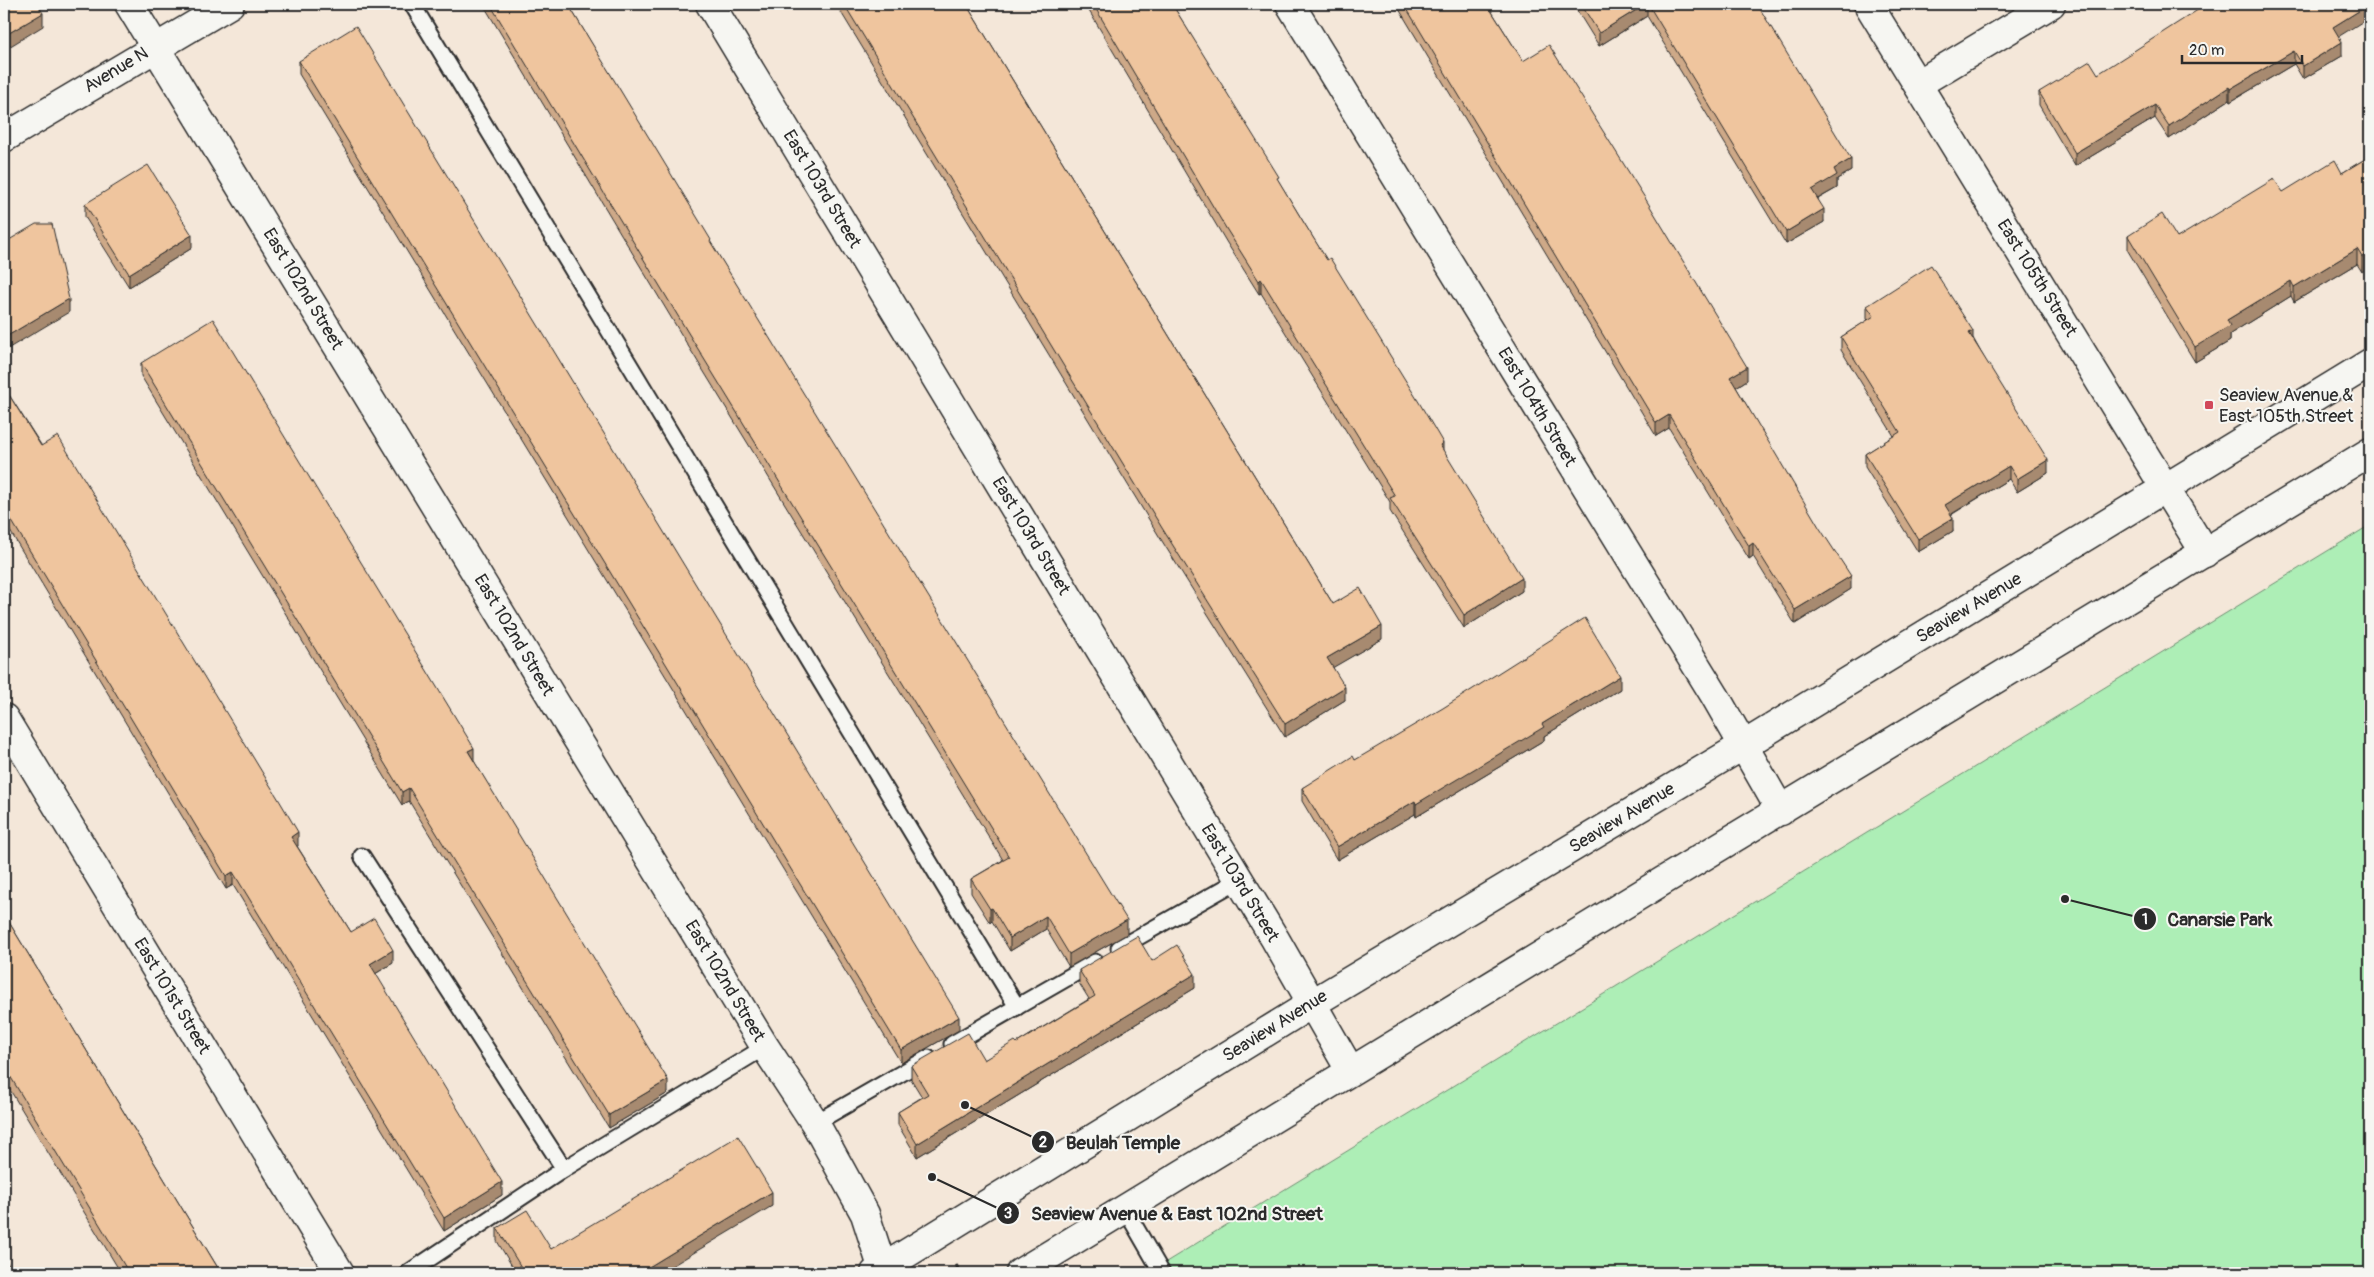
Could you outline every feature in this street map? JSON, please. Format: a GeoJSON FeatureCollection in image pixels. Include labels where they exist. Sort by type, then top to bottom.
{"type":"FeatureCollection","features":[{"type":"Feature","properties":{"kind":"street","name":"East 102nd Street"},"geometry":{"type":"LineString","coordinates":[[129,4],[765,1047],[814,1123],[864,1214],[880,1272]]}},
{"type":"Feature","properties":{"kind":"street","name":"Avenue N"},"geometry":{"type":"LineString","coordinates":[[4,138],[230,4]]}},
{"type":"Feature","properties":{"kind":"street","name":"East 103rd Street"},"geometry":{"type":"LineString","coordinates":[[710,4],[1313,1003],[1350,1070]]}},
{"type":"Feature","properties":{"kind":"street","name":"East 104th Street"},"geometry":{"type":"LineString","coordinates":[[1290,4],[1744,745],[1781,811]]}},
{"type":"Feature","properties":{"kind":"street","name":"East 105th Street"},"geometry":{"type":"LineString","coordinates":[[1868,4],[2206,553]]}},
{"type":"Feature","properties":{"kind":"street"},"geometry":{"type":"LineString","coordinates":[[1918,84],[2051,4]]}},
{"type":"Feature","properties":{"kind":"street","name":"Seaview Avenue"},"geometry":{"type":"LineString","coordinates":[[880,1272],[1313,1003],[1744,745],[2370,363]]}},
{"type":"Feature","properties":{"kind":"street"},"geometry":{"type":"LineString","coordinates":[[1020,1273],[1350,1070],[1781,811],[2370,452]]}},
{"type":"Feature","properties":{"kind":"street","name":"East 101st Street"},"geometry":{"type":"LineString","coordinates":[[4,718],[340,1273]]}},
{"type":"Feature","properties":{"kind":"lane"},"geometry":{"type":"LineString","coordinates":[[412,4],[1016,1007]]}},
{"type":"Feature","properties":{"kind":"lane"},"geometry":{"type":"LineString","coordinates":[[362,856],[564,1169]]}},
{"type":"Feature","properties":{"kind":"lane"},"geometry":{"type":"LineString","coordinates":[[814,1123],[1239,880]]}},
{"type":"Feature","properties":{"kind":"lane"},"geometry":{"type":"LineString","coordinates":[[408,1273],[564,1169],[765,1047]]}},
{"type":"Feature","properties":{"kind":"lane"},"geometry":{"type":"LineString","coordinates":[[1125,1209],[1162,1273]]}},
{"type":"Feature","properties":{"kind":"path"},"geometry":{"type":"LineString","coordinates":[[956,1265],[961,1273]]}},
{"type":"Feature","properties":{"kind":"green space"},"geometry":{"type":"Polygon","coordinates":[[[2370,525],[2370,1273],[1150,1273],[1166,1262],[2370,525]]]}},
{"type":"Feature","properties":{"kind":"building"},"geometry":{"type":"Polygon","coordinates":[[[4,4],[37,4],[43,13],[4,36],[4,4]]]}},
{"type":"Feature","properties":{"kind":"building"},"geometry":{"type":"Polygon","coordinates":[[[490,4],[568,4],[710,241],[1127,920],[1069,954],[1046,916],[1010,938],[992,908],[990,909],[971,879],[1009,857],[687,331],[490,4]]]}},
{"type":"Feature","properties":{"kind":"building"},"geometry":{"type":"Polygon","coordinates":[[[844,4],[966,4],[1333,604],[1360,588],[1382,626],[1327,658],[1345,687],[1285,724],[1162,528],[844,4]]]}},
{"type":"Feature","properties":{"kind":"building"},"geometry":{"type":"Polygon","coordinates":[[[1093,4],[1172,4],[1279,177],[1277,178],[1327,260],[1330,258],[1420,404],[1443,443],[1440,445],[1522,578],[1464,615],[1390,498],[1395,496],[1261,279],[1259,281],[1227,230],[1093,4]]]}},
{"type":"Feature","properties":{"kind":"building"},"geometry":{"type":"Polygon","coordinates":[[[1404,4],[1487,4],[1523,61],[1549,45],[1645,198],[1747,367],[1730,377],[1819,527],[1851,576],[1795,610],[1753,543],[1749,546],[1669,415],[1656,423],[1404,4]]]}},
{"type":"Feature","properties":{"kind":"building"},"geometry":{"type":"Polygon","coordinates":[[[1581,4],[1646,4],[1599,33],[1581,4]]]}},
{"type":"Feature","properties":{"kind":"building"},"geometry":{"type":"Polygon","coordinates":[[[1648,4],[1757,4],[1851,159],[1834,169],[1837,175],[1812,190],[1824,209],[1786,232],[1648,4]]]}},
{"type":"Feature","properties":{"kind":"building"},"geometry":{"type":"Polygon","coordinates":[[[2207,4],[2370,4],[2333,27],[2342,42],[2303,66],[2294,51],[2230,89],[2229,87],[2169,126],[2155,105],[2075,153],[2039,92],[2090,61],[2098,74],[2207,4]]]}},
{"type":"Feature","properties":{"kind":"building"},"geometry":{"type":"Polygon","coordinates":[[[356,26],[959,1017],[901,1050],[299,61],[356,26]]]}},
{"type":"Feature","properties":{"kind":"building"},"geometry":{"type":"Polygon","coordinates":[[[2370,156],[2370,252],[2362,257],[2357,249],[2294,287],[2291,281],[2227,320],[2230,326],[2195,347],[2128,236],[2162,214],[2177,238],[2274,179],[2283,192],[2335,160],[2342,173],[2370,156]]]}},
{"type":"Feature","properties":{"kind":"building"},"geometry":{"type":"Polygon","coordinates":[[[148,165],[192,235],[129,274],[85,204],[148,165]]]}},
{"type":"Feature","properties":{"kind":"building"},"geometry":{"type":"Polygon","coordinates":[[[36,224],[52,224],[69,299],[4,338],[4,243],[36,224]]]}},
{"type":"Feature","properties":{"kind":"building"},"geometry":{"type":"Polygon","coordinates":[[[1931,265],[1973,331],[1969,333],[2048,460],[2017,479],[2009,466],[1945,505],[1953,518],[1918,539],[1865,454],[1900,432],[1841,337],[1874,316],[1867,306],[1931,265]]]}},
{"type":"Feature","properties":{"kind":"building"},"geometry":{"type":"Polygon","coordinates":[[[213,319],[474,748],[468,751],[668,1080],[609,1115],[409,788],[402,792],[141,363],[213,319]]]}},
{"type":"Feature","properties":{"kind":"building"},"geometry":{"type":"Polygon","coordinates":[[[4,387],[41,446],[58,436],[298,832],[291,837],[351,932],[374,918],[393,950],[370,964],[502,1182],[444,1218],[233,872],[226,876],[4,508],[4,387]]]}},
{"type":"Feature","properties":{"kind":"building"},"geometry":{"type":"Polygon","coordinates":[[[1585,618],[1620,676],[1542,724],[1544,727],[1416,804],[1415,801],[1337,847],[1302,788],[1353,756],[1355,760],[1443,708],[1585,618]]]}},
{"type":"Feature","properties":{"kind":"building"},"geometry":{"type":"Polygon","coordinates":[[[4,914],[221,1273],[129,1273],[4,1066],[4,914]]]}},
{"type":"Feature","properties":{"kind":"building"},"geometry":{"type":"Polygon","coordinates":[[[1137,936],[1152,961],[1177,945],[1195,974],[917,1144],[898,1112],[928,1094],[911,1066],[968,1033],[984,1060],[1015,1041],[1017,1043],[1095,996],[1079,970],[1137,936]]]}},
{"type":"Feature","properties":{"kind":"building"},"geometry":{"type":"Polygon","coordinates":[[[738,1136],[772,1192],[639,1273],[511,1273],[521,1267],[497,1228],[527,1210],[551,1249],[738,1136]]]}},
{"type":"Feature","properties":{"kind":"building"},"geometry":{"type":"Polygon","coordinates":[[[4,1257],[13,1273],[4,1273],[4,1257]]]}},
{"type":"Feature","properties":{"kind":"place","name":"Seaview Avenue & East 105th Street"},"geometry":{"type":"Point","coordinates":[2209,405]}},
{"type":"Feature","properties":{"kind":"place","name":"Canarsie Park"},"geometry":{"type":"Point","coordinates":[2065,899]}},
{"type":"Feature","properties":{"kind":"place","name":"Beulah Temple"},"geometry":{"type":"Point","coordinates":[965,1105]}},
{"type":"Feature","properties":{"kind":"place","name":"Seaview Avenue & East 102nd Street"},"geometry":{"type":"Point","coordinates":[932,1177]}}]}
